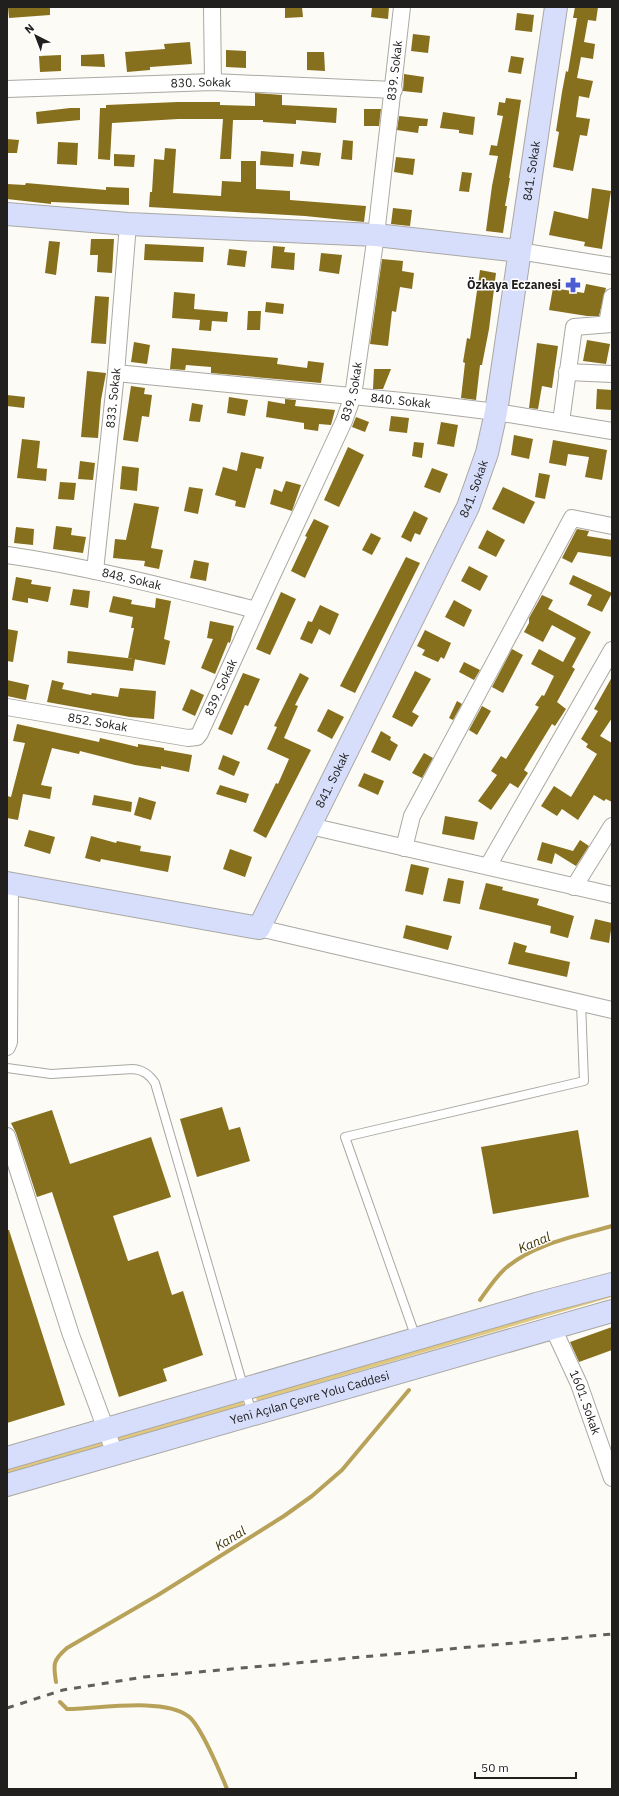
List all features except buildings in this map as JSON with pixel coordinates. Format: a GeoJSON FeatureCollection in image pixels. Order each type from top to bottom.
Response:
{"type":"FeatureCollection","features":[{"type":"Feature","properties":{"kind":"street"},"geometry":{"type":"LineString","coordinates":[[212,7],[213,82]]}},
{"type":"Feature","properties":{"kind":"street","name":"839. Sokak"},"geometry":{"type":"LineString","coordinates":[[188,738],[197,737],[200,733],[344,421],[353,396],[376,234],[394,90],[402,7]]}},
{"type":"Feature","properties":{"kind":"street","name":"841. Sokak"},"geometry":{"type":"LineString","coordinates":[[259,928],[468,507],[487,452],[496,412],[556,7]]}},
{"type":"Feature","properties":{"kind":"street","name":"830. Sokak"},"geometry":{"type":"LineString","coordinates":[[7,89],[213,82],[394,90]]}},
{"type":"Feature","properties":{"kind":"street"},"geometry":{"type":"LineString","coordinates":[[7,214],[128,224],[376,234],[612,264]]}},
{"type":"Feature","properties":{"kind":"street","name":"833. Sokak"},"geometry":{"type":"LineString","coordinates":[[95,571],[116,373],[128,224]]}},
{"type":"Feature","properties":{"kind":"street"},"geometry":{"type":"LineString","coordinates":[[561,422],[574,327],[609,324],[612,297]]}},
{"type":"Feature","properties":{"kind":"street"},"geometry":{"type":"LineString","coordinates":[[567,372],[612,374]]}},
{"type":"Feature","properties":{"kind":"street","name":"840. Sokak"},"geometry":{"type":"LineString","coordinates":[[116,373],[353,396],[496,412],[612,431]]}},
{"type":"Feature","properties":{"kind":"street"},"geometry":{"type":"LineString","coordinates":[[404,848],[412,816],[572,518],[612,526]]}},
{"type":"Feature","properties":{"kind":"street","name":"848. Sokak"},"geometry":{"type":"LineString","coordinates":[[7,556],[95,571],[256,610]]}},
{"type":"Feature","properties":{"kind":"street"},"geometry":{"type":"LineString","coordinates":[[488,866],[612,650]]}},
{"type":"Feature","properties":{"kind":"street","name":"852. Sokak"},"geometry":{"type":"LineString","coordinates":[[7,707],[188,738]]}},
{"type":"Feature","properties":{"kind":"street"},"geometry":{"type":"LineString","coordinates":[[310,826],[612,895]]}},
{"type":"Feature","properties":{"kind":"street"},"geometry":{"type":"LineString","coordinates":[[574,887],[612,826]]}},
{"type":"Feature","properties":{"kind":"street"},"geometry":{"type":"LineString","coordinates":[[7,1048],[9,1042],[9,883],[259,928],[612,1010]]}},
{"type":"Feature","properties":{"kind":"street"},"geometry":{"type":"LineString","coordinates":[[7,1136],[71,1335],[115,1454]]}},
{"type":"Feature","properties":{"kind":"street"},"geometry":{"type":"LineString","coordinates":[[7,1458],[536,1304],[612,1284]]}},
{"type":"Feature","properties":{"kind":"street","name":"Yeni Açılan Çevre Yolu Caddesi"},"geometry":{"type":"LineString","coordinates":[[7,1485],[612,1311]]}},
{"type":"Feature","properties":{"kind":"street","name":"1601. Sokak"},"geometry":{"type":"LineString","coordinates":[[553,1328],[581,1389],[612,1478]]}},
{"type":"Feature","properties":{"kind":"lane"},"geometry":{"type":"LineString","coordinates":[[416,1339],[345,1137],[584,1081],[581,1003]]}},
{"type":"Feature","properties":{"kind":"lane"},"geometry":{"type":"LineString","coordinates":[[7,1068],[51,1074],[133,1069],[143,1072],[152,1078],[155,1083],[244,1390],[253,1414]]}},
{"type":"Feature","properties":{"kind":"shaded area"},"geometry":{"type":"Polygon","coordinates":[[[612,1290],[612,1297],[257,1401],[255,1394],[612,1290]]]}},
{"type":"Feature","properties":{"kind":"shaded area"},"geometry":{"type":"Polygon","coordinates":[[[242,1398],[244,1405],[119,1442],[117,1434],[242,1398]]]}},
{"type":"Feature","properties":{"kind":"shaded area"},"geometry":{"type":"Polygon","coordinates":[[[104,1441],[106,1449],[7,1476],[7,1468],[104,1441]]]}},
{"type":"Feature","properties":{"kind":"waterway","name":"Kanal"},"geometry":{"type":"LineString","coordinates":[[480,1300],[500,1274],[518,1259],[557,1241],[612,1226]]}},
{"type":"Feature","properties":{"kind":"waterway","name":"Kanal"},"geometry":{"type":"LineString","coordinates":[[56,1682],[54,1666],[59,1656],[67,1648],[158,1595],[284,1516],[312,1496],[342,1470],[409,1390]]}},
{"type":"Feature","properties":{"kind":"waterway","name":"Kanal"},"geometry":{"type":"LineString","coordinates":[[60,1702],[67,1709],[132,1705],[164,1707],[177,1710],[188,1716],[193,1721],[204,1739],[227,1789]]}},
{"type":"Feature","properties":{"kind":"railway"},"geometry":{"type":"LineString","coordinates":[[7,1708],[63,1690],[144,1677],[612,1634]]}},
{"type":"Feature","properties":{"kind":"place","name":"Özkaya Eczanesi"},"geometry":{"type":"Point","coordinates":[573,285]}}]}
